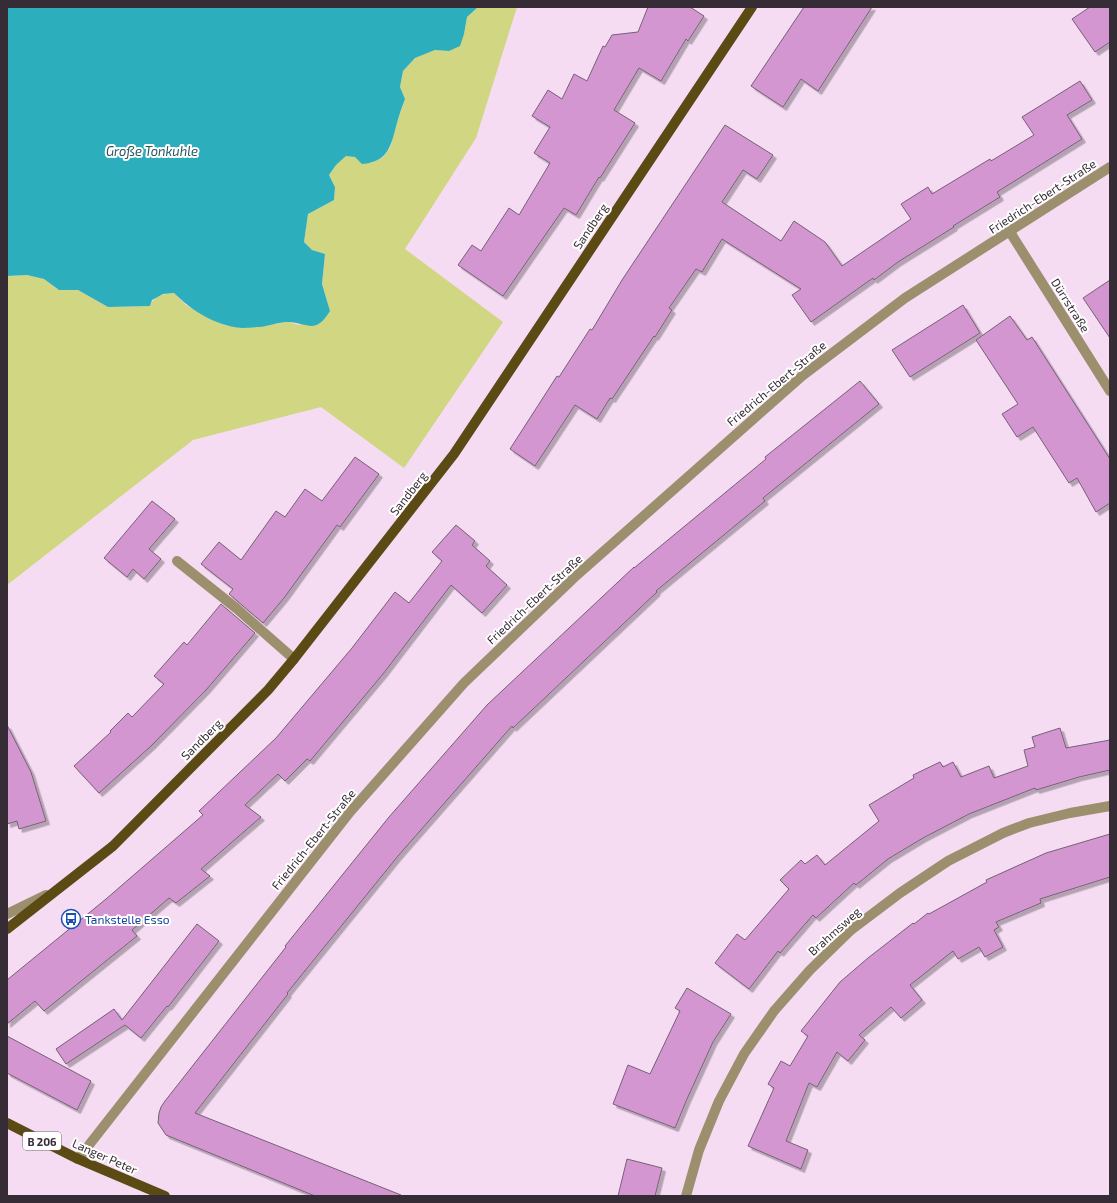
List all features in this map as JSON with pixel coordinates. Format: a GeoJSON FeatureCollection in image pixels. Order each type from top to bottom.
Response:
{"type":"FeatureCollection","features":[{"type":"Feature","properties":{"kind":"main road","name":"Sandberg"},"geometry":{"type":"LineString","coordinates":[[7,929],[112,846],[268,690],[294,659],[454,454],[752,7]]}},
{"type":"Feature","properties":{"kind":"main road","name":"Langer Peter"},"geometry":{"type":"LineString","coordinates":[[7,1123],[148,1193],[165,1196]]}},
{"type":"Feature","properties":{"kind":"street","name":"Friedrich-Ebert-Straße"},"geometry":{"type":"LineString","coordinates":[[78,1158],[350,812],[464,683],[577,575],[802,376],[905,298],[1110,167]]}},
{"type":"Feature","properties":{"kind":"street","name":"Dürrstraße"},"geometry":{"type":"LineString","coordinates":[[1010,232],[1110,391]]}},
{"type":"Feature","properties":{"kind":"street"},"geometry":{"type":"LineString","coordinates":[[177,562],[236,608],[294,659]]}},
{"type":"Feature","properties":{"kind":"street","name":"Brahmsweg"},"geometry":{"type":"LineString","coordinates":[[686,1196],[699,1150],[719,1101],[744,1054],[774,1011],[810,970],[851,930],[900,893],[948,861],[1003,833],[1029,823],[1070,813],[1110,806]]}},
{"type":"Feature","properties":{"kind":"street"},"geometry":{"type":"LineString","coordinates":[[7,914],[55,891]]}},
{"type":"Feature","properties":{"kind":"green space"},"geometry":{"type":"Polygon","coordinates":[[[478,7],[517,7],[476,138],[405,249],[503,322],[404,468],[321,407],[193,440],[7,585],[7,276],[27,275],[44,279],[59,290],[78,290],[108,307],[150,306],[156,297],[174,293],[186,305],[205,316],[224,325],[242,328],[289,322],[299,325],[330,311],[322,284],[325,254],[312,250],[304,242],[308,214],[334,200],[335,187],[329,175],[336,165],[346,156],[355,157],[371,163],[383,157],[390,148],[405,99],[400,87],[403,71],[415,58],[435,50],[449,51],[464,34],[467,17],[478,7]]]}},
{"type":"Feature","properties":{"kind":"water","name":"Große Tonkuhle"},"geometry":{"type":"Polygon","coordinates":[[[7,7],[478,7],[467,17],[460,46],[449,51],[435,50],[415,58],[403,71],[400,87],[405,99],[393,138],[383,156],[371,163],[362,164],[355,157],[346,156],[336,165],[329,175],[335,187],[334,200],[308,214],[304,242],[312,250],[325,254],[322,284],[330,311],[325,318],[320,323],[311,326],[288,322],[260,327],[242,328],[232,327],[214,321],[189,306],[174,293],[163,294],[152,300],[150,306],[108,307],[78,290],[59,290],[44,279],[27,275],[7,276],[7,7]]]}},
{"type":"Feature","properties":{"kind":"building"},"geometry":{"type":"Polygon","coordinates":[[[648,7],[690,7],[704,16],[688,41],[686,39],[661,81],[639,68],[614,110],[635,123],[576,215],[564,208],[503,296],[458,265],[472,245],[481,251],[509,208],[519,215],[550,163],[534,153],[550,127],[532,116],[548,90],[562,99],[574,74],[587,81],[603,46],[605,47],[612,35],[638,32],[648,7]]]}},
{"type":"Feature","properties":{"kind":"building"},"geometry":{"type":"Polygon","coordinates":[[[804,7],[872,7],[818,91],[801,79],[783,107],[751,86],[804,7]]]}},
{"type":"Feature","properties":{"kind":"building"},"geometry":{"type":"Polygon","coordinates":[[[1090,7],[1110,7],[1110,42],[1095,52],[1072,19],[1090,7]]]}},
{"type":"Feature","properties":{"kind":"building"},"geometry":{"type":"Polygon","coordinates":[[[1080,81],[1092,100],[1067,115],[1082,139],[997,192],[1000,197],[898,262],[874,280],[873,278],[811,322],[792,295],[801,289],[722,239],[702,272],[696,269],[669,308],[672,310],[655,337],[654,336],[612,399],[610,398],[597,419],[575,405],[535,466],[510,449],[557,376],[559,377],[590,329],[592,330],[622,280],[725,125],[773,155],[757,179],[743,170],[722,202],[781,241],[794,221],[825,242],[842,266],[911,219],[901,204],[928,187],[932,194],[990,159],[991,161],[1034,135],[1022,117],[1080,81]]]}},
{"type":"Feature","properties":{"kind":"building"},"geometry":{"type":"Polygon","coordinates":[[[1110,280],[1110,338],[1083,298],[1110,280]]]}},
{"type":"Feature","properties":{"kind":"building"},"geometry":{"type":"Polygon","coordinates":[[[963,305],[980,333],[910,377],[892,350],[963,305]]]}},
{"type":"Feature","properties":{"kind":"building"},"geometry":{"type":"Polygon","coordinates":[[[1010,316],[1027,340],[1032,337],[1110,459],[1110,503],[1096,512],[1077,478],[1069,483],[1033,427],[1017,437],[1002,414],[1018,404],[976,340],[1010,316]]]}},
{"type":"Feature","properties":{"kind":"building"},"geometry":{"type":"Polygon","coordinates":[[[860,381],[879,404],[763,498],[765,501],[656,591],[657,592],[513,728],[512,726],[398,856],[287,993],[288,994],[195,1113],[401,1196],[315,1196],[166,1135],[158,1123],[159,1113],[165,1101],[286,947],[285,946],[389,817],[487,705],[634,567],[766,459],[765,457],[860,381]]]}},
{"type":"Feature","properties":{"kind":"building"},"geometry":{"type":"Polygon","coordinates":[[[355,457],[379,474],[340,527],[337,525],[284,598],[263,623],[229,594],[233,589],[201,564],[219,542],[241,560],[276,511],[285,517],[305,489],[322,501],[355,457]]]}},
{"type":"Feature","properties":{"kind":"building"},"geometry":{"type":"Polygon","coordinates":[[[152,501],[175,519],[149,549],[161,559],[144,579],[133,569],[127,577],[104,558],[152,501]]]}},
{"type":"Feature","properties":{"kind":"building"},"geometry":{"type":"Polygon","coordinates":[[[456,525],[475,541],[472,545],[490,561],[486,566],[507,585],[482,613],[451,585],[383,674],[310,761],[307,759],[285,781],[278,774],[245,805],[261,817],[201,869],[210,876],[176,903],[169,898],[132,930],[137,936],[44,1011],[35,1001],[7,1024],[7,980],[106,899],[203,815],[199,811],[276,738],[352,648],[395,592],[409,603],[442,561],[432,552],[456,525]]]}},
{"type":"Feature","properties":{"kind":"building"},"geometry":{"type":"Polygon","coordinates":[[[221,604],[255,633],[206,690],[151,746],[99,793],[74,766],[111,732],[110,731],[128,713],[132,717],[164,684],[154,676],[184,642],[187,645],[221,604]]]}},
{"type":"Feature","properties":{"kind":"building"},"geometry":{"type":"Polygon","coordinates":[[[7,725],[31,772],[46,821],[19,829],[17,821],[7,824],[7,725]]]}},
{"type":"Feature","properties":{"kind":"building"},"geometry":{"type":"Polygon","coordinates":[[[1060,728],[1066,748],[1110,740],[1110,770],[1079,777],[1036,790],[1035,788],[969,814],[923,838],[888,859],[856,885],[854,883],[816,918],[813,915],[780,953],[778,951],[749,989],[715,963],[737,934],[745,940],[789,889],[780,880],[801,860],[805,864],[817,855],[825,865],[879,821],[869,805],[914,778],[913,775],[940,762],[943,767],[953,762],[961,777],[989,766],[994,778],[1028,766],[1024,750],[1035,747],[1032,737],[1060,728]]]}},
{"type":"Feature","properties":{"kind":"building"},"geometry":{"type":"Polygon","coordinates":[[[1110,834],[1110,877],[1040,899],[1041,903],[996,922],[999,927],[994,930],[1003,947],[985,957],[979,947],[958,959],[953,951],[910,985],[922,1000],[901,1018],[891,1007],[859,1035],[865,1040],[848,1061],[837,1052],[817,1087],[809,1083],[786,1141],[808,1150],[801,1169],[748,1146],[774,1088],[768,1084],[781,1061],[790,1066],[808,1036],[801,1031],[840,982],[913,923],[914,924],[928,913],[929,914],[987,882],[986,880],[1046,853],[1110,834]]]}},
{"type":"Feature","properties":{"kind":"building"},"geometry":{"type":"Polygon","coordinates":[[[197,924],[219,941],[168,1007],[167,1006],[141,1038],[125,1025],[66,1064],[56,1049],[114,1009],[122,1020],[197,924]]]}},
{"type":"Feature","properties":{"kind":"building"},"geometry":{"type":"Polygon","coordinates":[[[687,988],[731,1014],[713,1042],[675,1128],[613,1104],[628,1065],[650,1074],[680,1011],[675,1008],[687,988]]]}},
{"type":"Feature","properties":{"kind":"building"},"geometry":{"type":"Polygon","coordinates":[[[7,1036],[91,1081],[77,1110],[7,1073],[7,1036]]]}},
{"type":"Feature","properties":{"kind":"building"},"geometry":{"type":"Polygon","coordinates":[[[627,1159],[662,1168],[655,1196],[618,1196],[627,1159]]]}},
{"type":"Feature","properties":{"kind":"place","name":"Tankstelle Esso"},"geometry":{"type":"Point","coordinates":[71,919]}}]}
